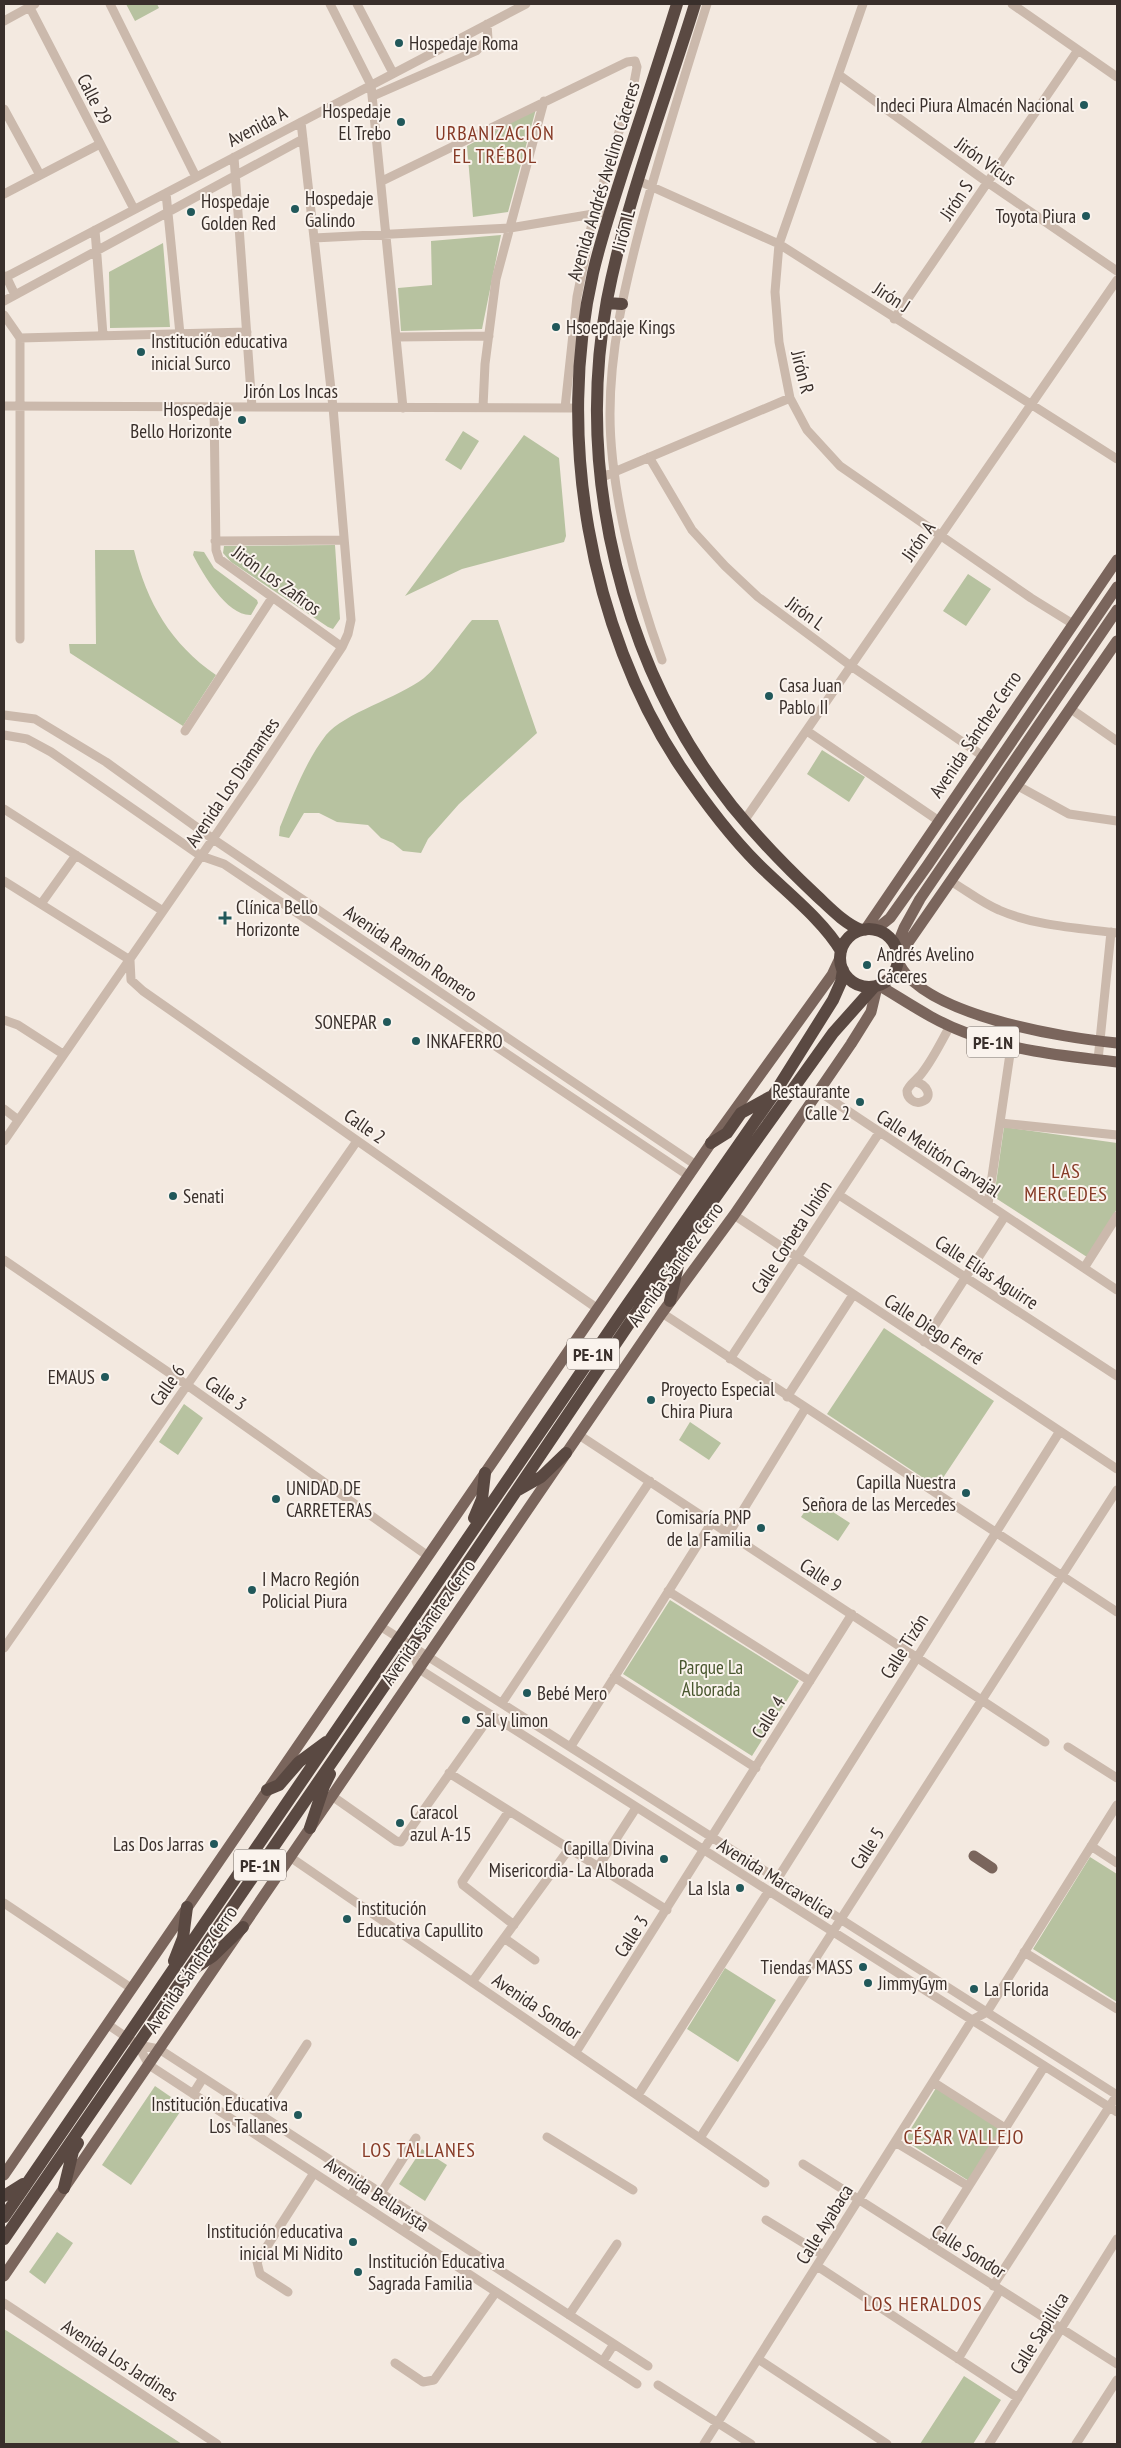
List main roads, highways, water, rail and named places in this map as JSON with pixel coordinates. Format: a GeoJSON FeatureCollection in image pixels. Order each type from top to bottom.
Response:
{"type":"FeatureCollection","features":[{"type":"Feature","properties":{"kind":"highway","name":"Avenida Andrés Avelino Cáceres"},"geometry":{"type":"LineString","coordinates":[[677,4],[611,211],[593,274],[583,330],[579,408],[582,481],[587,518],[597,565],[611,615],[632,675],[652,721],[703,799],[756,862],[830,936],[841,960]]}},
{"type":"Feature","properties":{"kind":"highway","name":"Avenida Andrés Avelino Cáceres"},"geometry":{"type":"LineString","coordinates":[[695,4],[690,38],[645,184],[618,252],[607,302],[597,405],[600,478],[605,519],[615,563],[656,662],[671,712],[697,756],[719,789],[744,821],[796,876],[843,920],[867,930]]}},
{"type":"Feature","properties":{"kind":"highway"},"geometry":{"type":"LineString","coordinates":[[668,30],[690,38]]}},
{"type":"Feature","properties":{"kind":"highway"},"geometry":{"type":"LineString","coordinates":[[607,302],[622,304]]}},
{"type":"Feature","properties":{"kind":"highway"},"geometry":{"type":"LineString","coordinates":[[583,330],[603,331]]}},
{"type":"Feature","properties":{"kind":"highway"},"geometry":{"type":"LineString","coordinates":[[582,481],[600,478]]}},
{"type":"Feature","properties":{"kind":"highway"},"geometry":{"type":"LineString","coordinates":[[632,675],[656,662]]}},
{"type":"Feature","properties":{"kind":"highway"},"geometry":{"type":"LineString","coordinates":[[783,888],[796,876]]}},
{"type":"Feature","properties":{"kind":"highway","name":"PE-1N"},"geometry":{"type":"LineString","coordinates":[[867,930],[888,936],[898,955],[894,974],[877,987],[863,987],[853,983],[841,960],[848,938],[867,930]]}},
{"type":"Feature","properties":{"kind":"highway","name":"Avenida Sánchez Cerro"},"geometry":{"type":"LineString","coordinates":[[4,2239],[89,2115],[165,1982],[336,1734],[624,1308],[774,1094],[833,1000],[841,982],[841,960]]}},
{"type":"Feature","properties":{"kind":"highway","name":"Avenida Sánchez Cerro"},"geometry":{"type":"LineString","coordinates":[[4,2217],[132,2041],[186,1974],[411,1647],[695,1226],[832,1033],[877,987]]}},
{"type":"Feature","properties":{"kind":"highway"},"geometry":{"type":"LineString","coordinates":[[711,1143],[727,1133],[741,1113],[774,1094]]}},
{"type":"Feature","properties":{"kind":"highway"},"geometry":{"type":"LineString","coordinates":[[670,1301],[679,1261],[693,1239],[695,1226]]}},
{"type":"Feature","properties":{"kind":"highway"},"geometry":{"type":"LineString","coordinates":[[516,1491],[541,1477],[566,1453]]}},
{"type":"Feature","properties":{"kind":"highway"},"geometry":{"type":"LineString","coordinates":[[465,1542],[468,1530],[480,1506],[485,1473]]}},
{"type":"Feature","properties":{"kind":"highway"},"geometry":{"type":"LineString","coordinates":[[267,1790],[279,1785],[299,1762],[336,1734]]}},
{"type":"Feature","properties":{"kind":"highway"},"geometry":{"type":"LineString","coordinates":[[310,1828],[324,1786],[335,1766],[337,1754]]}},
{"type":"Feature","properties":{"kind":"highway"},"geometry":{"type":"LineString","coordinates":[[165,1982],[183,1938],[187,1908]]}},
{"type":"Feature","properties":{"kind":"highway"},"geometry":{"type":"LineString","coordinates":[[186,1974],[213,1956],[243,1927]]}},
{"type":"Feature","properties":{"kind":"highway"},"geometry":{"type":"LineString","coordinates":[[64,2188],[73,2151],[85,2130],[89,2115]]}},
{"type":"Feature","properties":{"kind":"highway"},"geometry":{"type":"LineString","coordinates":[[4,2196],[28,2182]]}},
{"type":"Feature","properties":{"kind":"main road","name":"Avenida Sánchez Cerro"},"geometry":{"type":"LineString","coordinates":[[867,930],[926,839],[1117,560]]}},
{"type":"Feature","properties":{"kind":"main road","name":"Avenida Sánchez Cerro"},"geometry":{"type":"LineString","coordinates":[[867,930],[890,918],[1117,587]]}},
{"type":"Feature","properties":{"kind":"main road"},"geometry":{"type":"LineString","coordinates":[[898,955],[904,928],[920,899],[1117,610]]}},
{"type":"Feature","properties":{"kind":"main road"},"geometry":{"type":"LineString","coordinates":[[898,955],[952,882],[1115,648]]}},
{"type":"Feature","properties":{"kind":"main road"},"geometry":{"type":"LineString","coordinates":[[953,850],[973,838],[980,829],[993,823]]}},
{"type":"Feature","properties":{"kind":"main road"},"geometry":{"type":"LineString","coordinates":[[926,839],[927,866]]}},
{"type":"Feature","properties":{"kind":"main road","name":"PE-1N"},"geometry":{"type":"LineString","coordinates":[[898,955],[909,979],[970,1012],[1020,1028],[1100,1042],[1117,1043]]}},
{"type":"Feature","properties":{"kind":"main road","name":"Avenida Sánchez Cerro"},"geometry":{"type":"LineString","coordinates":[[4,2175],[711,1143],[841,960]]}},
{"type":"Feature","properties":{"kind":"main road","name":"Avenida Sánchez Cerro"},"geometry":{"type":"LineString","coordinates":[[4,2276],[670,1301],[734,1214],[818,1091],[871,1012],[877,987]]}},
{"type":"Feature","properties":{"kind":"main road","name":"PE-1N"},"geometry":{"type":"LineString","coordinates":[[877,987],[950,1026],[1011,1047],[1117,1062]]}},
{"type":"Feature","properties":{"kind":"main road"},"geometry":{"type":"LineString","coordinates":[[974,1856],[992,1868]]}},
{"type":"Feature","properties":{"kind":"place","name":"Hospedaje Roma"},"geometry":{"type":"Point","coordinates":[399,43]}},
{"type":"Feature","properties":{"kind":"place","name":"Indeci Piura Almacén Nacional"},"geometry":{"type":"Point","coordinates":[1084,105]}},
{"type":"Feature","properties":{"kind":"place","name":"Hospedaje El Trebo"},"geometry":{"type":"Point","coordinates":[401,122]}},
{"type":"Feature","properties":{"kind":"place","name":"Hospedaje Galindo"},"geometry":{"type":"Point","coordinates":[295,209]}},
{"type":"Feature","properties":{"kind":"place","name":"Hospedaje Golden Red"},"geometry":{"type":"Point","coordinates":[191,212]}},
{"type":"Feature","properties":{"kind":"place","name":"Toyota Piura"},"geometry":{"type":"Point","coordinates":[1086,216]}},
{"type":"Feature","properties":{"kind":"place","name":"Hsoepdaje Kings"},"geometry":{"type":"Point","coordinates":[556,327]}},
{"type":"Feature","properties":{"kind":"place","name":"Institución educativa inicial Surco"},"geometry":{"type":"Point","coordinates":[141,352]}},
{"type":"Feature","properties":{"kind":"place","name":"Hospedaje Bello Horizonte"},"geometry":{"type":"Point","coordinates":[242,420]}},
{"type":"Feature","properties":{"kind":"place","name":"Casa Juan Pablo II"},"geometry":{"type":"Point","coordinates":[769,696]}},
{"type":"Feature","properties":{"kind":"place","name":"Clínica Bello Horizonte"},"geometry":{"type":"Point","coordinates":[225,918]}},
{"type":"Feature","properties":{"kind":"place","name":"Andrés Avelino Cáceres"},"geometry":{"type":"Point","coordinates":[867,965]}},
{"type":"Feature","properties":{"kind":"place","name":"SONEPAR"},"geometry":{"type":"Point","coordinates":[387,1022]}},
{"type":"Feature","properties":{"kind":"place","name":"INKAFERRO"},"geometry":{"type":"Point","coordinates":[416,1041]}},
{"type":"Feature","properties":{"kind":"place","name":"Restaurante Calle 2"},"geometry":{"type":"Point","coordinates":[860,1102]}},
{"type":"Feature","properties":{"kind":"place","name":"Senati"},"geometry":{"type":"Point","coordinates":[173,1196]}},
{"type":"Feature","properties":{"kind":"place","name":"EMAUS"},"geometry":{"type":"Point","coordinates":[105,1377]}},
{"type":"Feature","properties":{"kind":"place","name":"Proyecto Especial Chira Piura"},"geometry":{"type":"Point","coordinates":[651,1400]}},
{"type":"Feature","properties":{"kind":"place","name":"Capilla Nuestra Señora de las Mercedes"},"geometry":{"type":"Point","coordinates":[966,1493]}},
{"type":"Feature","properties":{"kind":"place","name":"UNIDAD DE CARRETERAS"},"geometry":{"type":"Point","coordinates":[276,1499]}},
{"type":"Feature","properties":{"kind":"place","name":"Comisaría PNP de la Familia"},"geometry":{"type":"Point","coordinates":[761,1528]}},
{"type":"Feature","properties":{"kind":"place","name":"I Macro Región Policial Piura"},"geometry":{"type":"Point","coordinates":[252,1590]}},
{"type":"Feature","properties":{"kind":"place","name":"Bebé Mero"},"geometry":{"type":"Point","coordinates":[527,1693]}},
{"type":"Feature","properties":{"kind":"place","name":"Sal y limon"},"geometry":{"type":"Point","coordinates":[466,1720]}},
{"type":"Feature","properties":{"kind":"place","name":"Caracol azul A-15"},"geometry":{"type":"Point","coordinates":[400,1823]}},
{"type":"Feature","properties":{"kind":"place","name":"Las Dos Jarras"},"geometry":{"type":"Point","coordinates":[214,1844]}},
{"type":"Feature","properties":{"kind":"place","name":"Capilla Divina Misericordia- La Alborada"},"geometry":{"type":"Point","coordinates":[664,1859]}},
{"type":"Feature","properties":{"kind":"place","name":"La Isla"},"geometry":{"type":"Point","coordinates":[740,1888]}},
{"type":"Feature","properties":{"kind":"place","name":"Institución Educativa Capullito"},"geometry":{"type":"Point","coordinates":[347,1919]}},
{"type":"Feature","properties":{"kind":"place","name":"Tiendas MASS"},"geometry":{"type":"Point","coordinates":[863,1967]}},
{"type":"Feature","properties":{"kind":"place","name":"JimmyGym"},"geometry":{"type":"Point","coordinates":[868,1983]}},
{"type":"Feature","properties":{"kind":"place","name":"La Florida"},"geometry":{"type":"Point","coordinates":[974,1989]}},
{"type":"Feature","properties":{"kind":"place","name":"Institución Educativa Los Tallanes"},"geometry":{"type":"Point","coordinates":[298,2115]}},
{"type":"Feature","properties":{"kind":"place","name":"Institución educativa inicial Mi Nidito"},"geometry":{"type":"Point","coordinates":[353,2242]}},
{"type":"Feature","properties":{"kind":"place","name":"Institución Educativa Sagrada Familia"},"geometry":{"type":"Point","coordinates":[358,2272]}},
{"type":"Feature","properties":{"kind":"district","name":"URBANIZACIÓN EL TRÉBOL"},"geometry":{"type":"Point","coordinates":[495,144]}},
{"type":"Feature","properties":{"kind":"district","name":"LAS MERCEDES"},"geometry":{"type":"Point","coordinates":[1066,1182]}},
{"type":"Feature","properties":{"kind":"district","name":"CÉSAR VALLEJO"},"geometry":{"type":"Point","coordinates":[964,2137]}},
{"type":"Feature","properties":{"kind":"district","name":"LOS TALLANES"},"geometry":{"type":"Point","coordinates":[419,2150]}},
{"type":"Feature","properties":{"kind":"district","name":"LOS HERALDOS"},"geometry":{"type":"Point","coordinates":[923,2304]}},
{"type":"Feature","properties":{"kind":"park label","name":"Parque La Alborada"},"geometry":{"type":"Point","coordinates":[711,1678]}}]}
